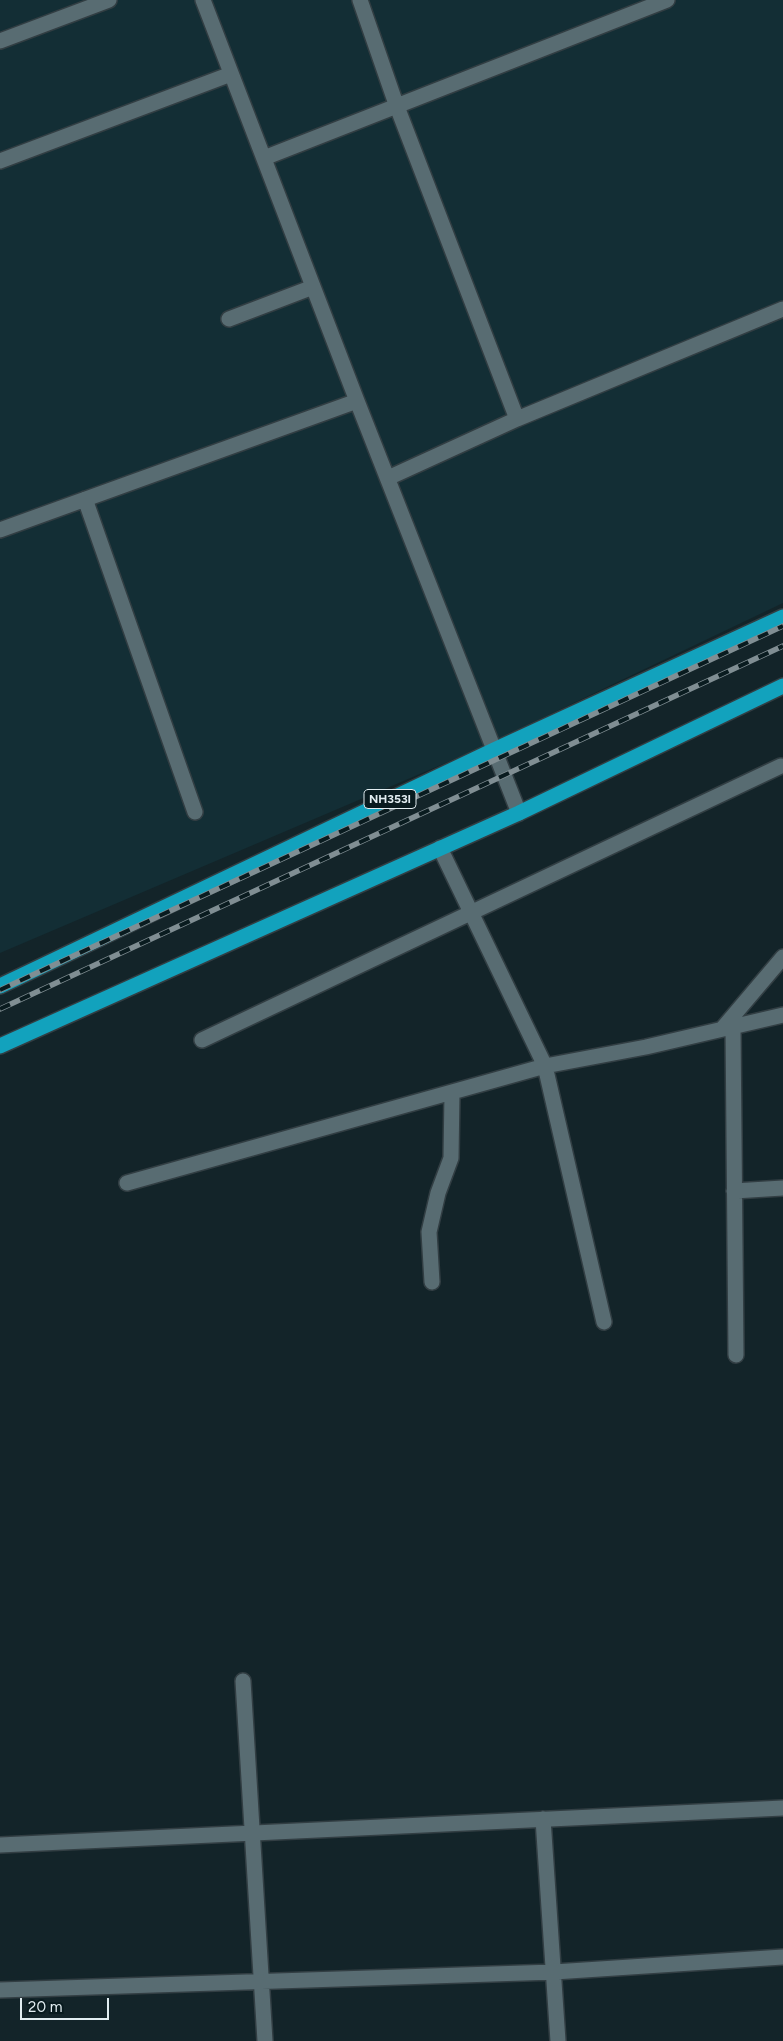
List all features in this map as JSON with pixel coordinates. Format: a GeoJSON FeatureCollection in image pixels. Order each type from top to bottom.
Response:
{"type":"FeatureCollection","features":[{"type":"Feature","properties":{"kind":"highway","name":"NH353I"},"geometry":{"type":"LineString","coordinates":[[0,986],[494,750],[783,617]]}},
{"type":"Feature","properties":{"kind":"highway"},"geometry":{"type":"LineString","coordinates":[[0,1046],[519,813],[783,686]]}},
{"type":"Feature","properties":{"kind":"street"},"geometry":{"type":"LineString","coordinates":[[0,41],[109,0]]}},
{"type":"Feature","properties":{"kind":"street"},"geometry":{"type":"LineString","coordinates":[[203,0],[357,401],[519,813]]}},
{"type":"Feature","properties":{"kind":"street"},"geometry":{"type":"LineString","coordinates":[[360,0],[396,104],[517,419]]}},
{"type":"Feature","properties":{"kind":"street"},"geometry":{"type":"LineString","coordinates":[[264,158],[396,104],[667,0]]}},
{"type":"Feature","properties":{"kind":"street"},"geometry":{"type":"LineString","coordinates":[[0,161],[231,74]]}},
{"type":"Feature","properties":{"kind":"street"},"geometry":{"type":"LineString","coordinates":[[229,319],[313,287]]}},
{"type":"Feature","properties":{"kind":"street"},"geometry":{"type":"LineString","coordinates":[[388,478],[517,419],[783,309]]}},
{"type":"Feature","properties":{"kind":"street"},"geometry":{"type":"LineString","coordinates":[[0,530],[357,401]]}},
{"type":"Feature","properties":{"kind":"street"},"geometry":{"type":"LineString","coordinates":[[85,499],[195,812]]}},
{"type":"Feature","properties":{"kind":"street"},"geometry":{"type":"LineString","coordinates":[[202,1040],[781,766]]}},
{"type":"Feature","properties":{"kind":"street"},"geometry":{"type":"LineString","coordinates":[[440,848],[545,1066],[604,1322]]}},
{"type":"Feature","properties":{"kind":"street"},"geometry":{"type":"LineString","coordinates":[[736,1355],[734,1191],[727,1028],[783,957]]}},
{"type":"Feature","properties":{"kind":"street"},"geometry":{"type":"LineString","coordinates":[[127,1183],[545,1066],[646,1047],[783,1015]]}},
{"type":"Feature","properties":{"kind":"street"},"geometry":{"type":"LineString","coordinates":[[432,1282],[429,1232],[438,1193],[451,1158],[452,1093]]}},
{"type":"Feature","properties":{"kind":"street"},"geometry":{"type":"LineString","coordinates":[[734,1191],[783,1188]]}},
{"type":"Feature","properties":{"kind":"street"},"geometry":{"type":"LineString","coordinates":[[243,1681],[265,2041]]}},
{"type":"Feature","properties":{"kind":"street"},"geometry":{"type":"LineString","coordinates":[[0,1846],[783,1808]]}},
{"type":"Feature","properties":{"kind":"street"},"geometry":{"type":"LineString","coordinates":[[543,1819],[558,2041]]}},
{"type":"Feature","properties":{"kind":"street"},"geometry":{"type":"LineString","coordinates":[[0,1990],[554,1972],[783,1957]]}},
{"type":"Feature","properties":{"kind":"shaded area"},"geometry":{"type":"Polygon","coordinates":[[[0,0],[783,0],[783,603],[469,753],[0,953],[0,0]]]}},
{"type":"Feature","properties":{"kind":"railway"},"geometry":{"type":"LineString","coordinates":[[0,990],[783,626]]}},
{"type":"Feature","properties":{"kind":"railway"},"geometry":{"type":"LineString","coordinates":[[0,1009],[783,646]]}}]}
